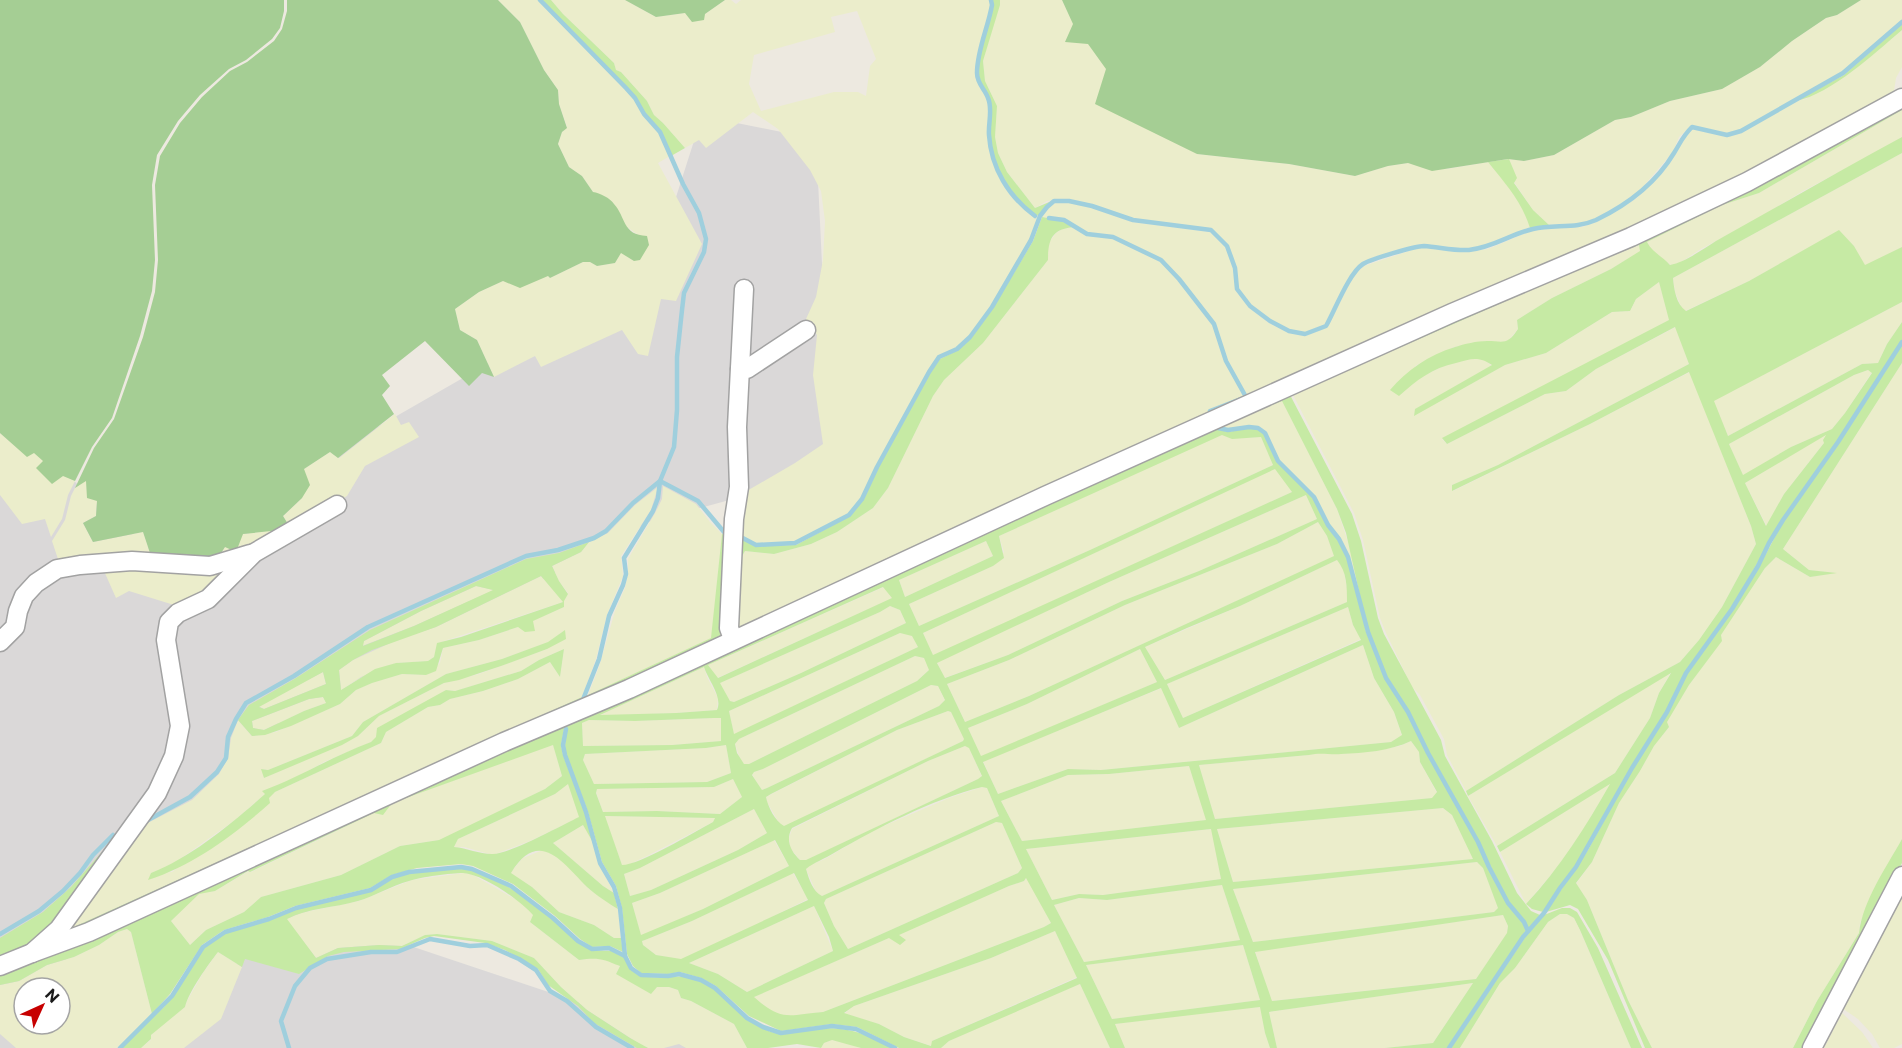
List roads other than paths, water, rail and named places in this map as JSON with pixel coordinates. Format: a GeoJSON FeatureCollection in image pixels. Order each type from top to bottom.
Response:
{"type":"FeatureCollection","features":[{"type":"Feature","properties":{"kind":"street"},"geometry":{"type":"LineString","coordinates":[[0,966],[89,932],[504,742],[629,689],[733,639],[1452,313],[1631,237],[1747,182],[1902,98]]}},
{"type":"Feature","properties":{"kind":"street"},"geometry":{"type":"LineString","coordinates":[[733,639],[729,628],[734,519],[739,487],[737,427],[744,289]]}},
{"type":"Feature","properties":{"kind":"street"},"geometry":{"type":"LineString","coordinates":[[740,369],[747,369],[806,330]]}},
{"type":"Feature","properties":{"kind":"street"},"geometry":{"type":"LineString","coordinates":[[0,642],[15,627],[24,596],[36,583],[57,569],[132,561],[210,566],[254,553],[337,504]]}},
{"type":"Feature","properties":{"kind":"street"},"geometry":{"type":"LineString","coordinates":[[32,953],[59,929],[157,793],[174,756],[180,726],[166,640],[169,622],[178,613],[208,599],[254,553]]}},
{"type":"Feature","properties":{"kind":"street"},"geometry":{"type":"LineString","coordinates":[[1812,1048],[1902,876]]}},
{"type":"Feature","properties":{"kind":"waterway"},"geometry":{"type":"LineString","coordinates":[[540,0],[626,88],[660,132],[683,184],[699,213],[706,239],[704,252],[684,293],[677,357],[674,447],[660,481],[658,498],[653,511],[624,558],[626,574],[623,585],[609,616],[599,659],[582,702]]}},
{"type":"Feature","properties":{"kind":"waterway"},"geometry":{"type":"LineString","coordinates":[[991,0],[992,5],[977,73],[989,102],[990,147],[1003,181],[1017,200],[1035,216]]}},
{"type":"Feature","properties":{"kind":"waterway"},"geometry":{"type":"LineString","coordinates":[[737,535],[756,545],[795,543],[849,515],[862,499],[929,372],[939,357],[957,349],[970,337],[992,307],[1031,240],[1040,216],[1054,201],[1069,201],[1092,206],[1133,220],[1211,230],[1227,246],[1235,268],[1237,289],[1250,306],[1270,321],[1289,331],[1305,334],[1326,326],[1348,283],[1363,264],[1403,250],[1424,246],[1469,250],[1487,246],[1533,229],[1581,224],[1596,220],[1630,200],[1650,183],[1667,164],[1692,127],[1727,135],[1741,131],[1843,73],[1902,22]]}},
{"type":"Feature","properties":{"kind":"waterway"},"geometry":{"type":"LineString","coordinates":[[1049,218],[1064,220],[1087,234],[1113,237],[1161,260],[1179,279],[1214,324],[1226,361],[1246,397],[1210,411]]}},
{"type":"Feature","properties":{"kind":"waterway"},"geometry":{"type":"LineString","coordinates":[[1449,1048],[1523,937],[1544,913],[1576,867],[1632,768],[1667,712],[1686,673],[1732,609],[1783,520],[1838,442],[1902,342]]}},
{"type":"Feature","properties":{"kind":"waterway"},"geometry":{"type":"LineString","coordinates":[[1218,428],[1228,430],[1249,427],[1258,428],[1265,433],[1278,461],[1314,497],[1348,557],[1368,632],[1386,678],[1408,712],[1508,903],[1524,922],[1528,931]]}},
{"type":"Feature","properties":{"kind":"waterway"},"geometry":{"type":"LineString","coordinates":[[148,820],[190,797],[217,772],[226,758],[228,737],[246,703],[294,676],[368,627],[526,556],[558,550],[594,538],[606,531],[633,503],[660,481],[698,501],[724,532]]}},
{"type":"Feature","properties":{"kind":"waterway"},"geometry":{"type":"LineString","coordinates":[[566,729],[563,745],[565,755],[586,812],[600,863],[614,887],[620,908],[625,956]]}},
{"type":"Feature","properties":{"kind":"waterway"},"geometry":{"type":"LineString","coordinates":[[0,934],[39,911],[63,891],[113,835]]}},
{"type":"Feature","properties":{"kind":"waterway"},"geometry":{"type":"LineString","coordinates":[[120,1048],[172,996],[203,947],[225,932],[296,908],[371,890],[392,877],[409,872],[461,867],[472,869],[511,886],[553,918],[578,941],[592,949],[609,948],[625,956],[631,968],[641,975],[679,974],[701,980],[715,988],[747,1018],[763,1027],[781,1033],[832,1026],[856,1029],[895,1048]]}},
{"type":"Feature","properties":{"kind":"waterway"},"geometry":{"type":"LineString","coordinates":[[289,1048],[281,1021],[295,986],[310,968],[327,959],[371,952],[397,952],[430,939],[470,946],[487,945],[519,959],[536,970],[550,991],[567,1001],[596,1027],[632,1048]]}}]}
